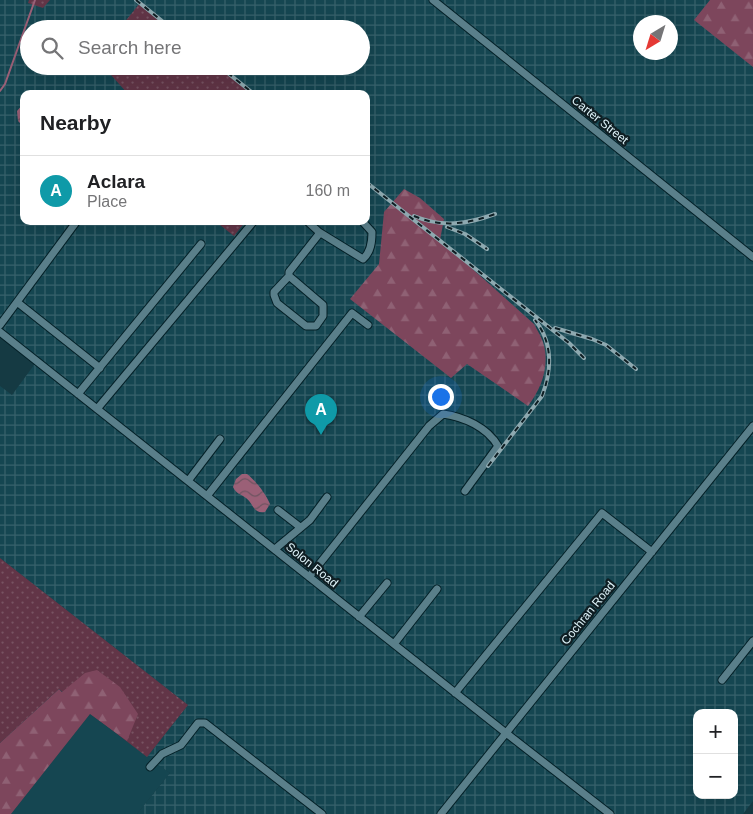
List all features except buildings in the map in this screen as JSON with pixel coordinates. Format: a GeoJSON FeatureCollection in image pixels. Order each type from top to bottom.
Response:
{"type":"FeatureCollection","features":[{"type":"Feature","properties":{"kind":"street","name":"Carter Street"},"geometry":{"type":"LineString","coordinates":[[433,0],[753,257]]}},
{"type":"Feature","properties":{"kind":"street"},"geometry":{"type":"LineString","coordinates":[[0,325],[74,225]]}},
{"type":"Feature","properties":{"kind":"street"},"geometry":{"type":"LineString","coordinates":[[97,409],[251,225]]}},
{"type":"Feature","properties":{"kind":"street"},"geometry":{"type":"LineString","coordinates":[[311,225],[319,232],[363,260],[370,251],[372,232],[366,225]]}},
{"type":"Feature","properties":{"kind":"street"},"geometry":{"type":"LineString","coordinates":[[289,276],[324,305],[324,316],[316,326],[306,326],[275,299],[274,292],[289,276],[289,272],[316,239],[319,232]]}},
{"type":"Feature","properties":{"kind":"street"},"geometry":{"type":"LineString","coordinates":[[78,394],[201,244]]}},
{"type":"Feature","properties":{"kind":"street"},"geometry":{"type":"LineString","coordinates":[[17,302],[100,368]]}},
{"type":"Feature","properties":{"kind":"street"},"geometry":{"type":"LineString","coordinates":[[207,496],[352,313],[368,325]]}},
{"type":"Feature","properties":{"kind":"street","name":"Solon Road"},"geometry":{"type":"LineString","coordinates":[[0,332],[506,734],[610,814]]}},
{"type":"Feature","properties":{"kind":"street"},"geometry":{"type":"LineString","coordinates":[[309,577],[429,426],[443,414],[476,424],[498,446],[465,490]]}},
{"type":"Feature","properties":{"kind":"street","name":"Cochran Road"},"geometry":{"type":"LineString","coordinates":[[441,814],[753,426]]}},
{"type":"Feature","properties":{"kind":"street"},"geometry":{"type":"LineString","coordinates":[[188,481],[220,439]]}},
{"type":"Feature","properties":{"kind":"street"},"geometry":{"type":"LineString","coordinates":[[275,549],[310,520],[327,497]]}},
{"type":"Feature","properties":{"kind":"street"},"geometry":{"type":"LineString","coordinates":[[278,510],[300,527]]}},
{"type":"Feature","properties":{"kind":"street"},"geometry":{"type":"LineString","coordinates":[[455,693],[602,513],[652,552]]}},
{"type":"Feature","properties":{"kind":"street"},"geometry":{"type":"LineString","coordinates":[[359,617],[387,583]]}},
{"type":"Feature","properties":{"kind":"street"},"geometry":{"type":"LineString","coordinates":[[394,644],[438,588]]}},
{"type":"Feature","properties":{"kind":"street"},"geometry":{"type":"LineString","coordinates":[[722,680],[753,640]]}},
{"type":"Feature","properties":{"kind":"street"},"geometry":{"type":"LineString","coordinates":[[150,766],[162,754],[181,745],[198,723],[205,722],[322,814]]}},
{"type":"Feature","properties":{"kind":"shaded area"},"geometry":{"type":"Polygon","coordinates":[[[0,0],[753,0],[753,801],[743,814],[137,814],[170,773],[147,757],[188,705],[0,558],[0,386],[12,395],[37,361],[0,332],[0,0]]]}},
{"type":"Feature","properties":{"kind":"shaded area"},"geometry":{"type":"Polygon","coordinates":[[[29,0],[50,0],[43,8],[28,3],[29,0]]]}},
{"type":"Feature","properties":{"kind":"shaded area"},"geometry":{"type":"Polygon","coordinates":[[[140,3],[161,20],[126,20],[140,3]]]}},
{"type":"Feature","properties":{"kind":"shaded area"},"geometry":{"type":"Polygon","coordinates":[[[111,75],[230,75],[249,90],[124,90],[111,75]]]}},
{"type":"Feature","properties":{"kind":"shaded area"},"geometry":{"type":"Polygon","coordinates":[[[220,225],[243,225],[234,236],[220,225]]]}},
{"type":"Feature","properties":{"kind":"shaded area"},"geometry":{"type":"Polygon","coordinates":[[[0,558],[188,705],[147,757],[59,689],[0,743],[0,558]]]}},
{"type":"Feature","properties":{"kind":"shaded area"},"geometry":{"type":"Polygon","coordinates":[[[90,714],[170,773],[137,814],[11,814],[90,714]]]}},
{"type":"Feature","properties":{"kind":"green space"},"geometry":{"type":"Polygon","coordinates":[[[710,0],[753,0],[753,67],[694,20],[710,0]]]}},
{"type":"Feature","properties":{"kind":"green space"},"geometry":{"type":"Polygon","coordinates":[[[404,189],[420,198],[444,219],[440,240],[534,324],[543,342],[546,359],[541,384],[528,406],[467,364],[451,378],[350,299],[379,264],[384,212],[404,189]]]}},
{"type":"Feature","properties":{"kind":"green space"},"geometry":{"type":"Polygon","coordinates":[[[97,670],[120,687],[138,714],[127,741],[90,714],[11,814],[0,814],[0,743],[59,689],[62,692],[85,673],[97,670]]]}},
{"type":"Feature","properties":{"kind":"water"},"geometry":{"type":"Polygon","coordinates":[[[20,108],[20,123],[18,121],[17,111],[20,108]]]}},
{"type":"Feature","properties":{"kind":"water"},"geometry":{"type":"Polygon","coordinates":[[[242,474],[247,474],[266,496],[270,504],[265,512],[258,512],[249,500],[234,489],[236,479],[242,474]]]}},
{"type":"Feature","properties":{"kind":"waterway"},"geometry":{"type":"LineString","coordinates":[[28,20],[35,0]]}},
{"type":"Feature","properties":{"kind":"waterway"},"geometry":{"type":"LineString","coordinates":[[0,91],[5,84],[20,42]]}},
{"type":"Feature","properties":{"kind":"railway"},"geometry":{"type":"LineString","coordinates":[[136,0],[161,20]]}},
{"type":"Feature","properties":{"kind":"railway"},"geometry":{"type":"LineString","coordinates":[[230,75],[249,90]]}},
{"type":"Feature","properties":{"kind":"railway"},"geometry":{"type":"LineString","coordinates":[[370,185],[569,343],[584,358]]}},
{"type":"Feature","properties":{"kind":"railway"},"geometry":{"type":"LineString","coordinates":[[414,216],[435,222],[455,223],[495,214]]}},
{"type":"Feature","properties":{"kind":"railway"},"geometry":{"type":"LineString","coordinates":[[447,227],[465,234],[487,249]]}},
{"type":"Feature","properties":{"kind":"railway"},"geometry":{"type":"LineString","coordinates":[[488,466],[542,396],[548,376],[549,357],[545,338],[535,320]]}},
{"type":"Feature","properties":{"kind":"railway"},"geometry":{"type":"LineString","coordinates":[[555,328],[606,345],[636,369]]}},
{"type":"Feature","properties":{"kind":"place","name":"Aclara"},"geometry":{"type":"Point","coordinates":[321,435]}}]}
